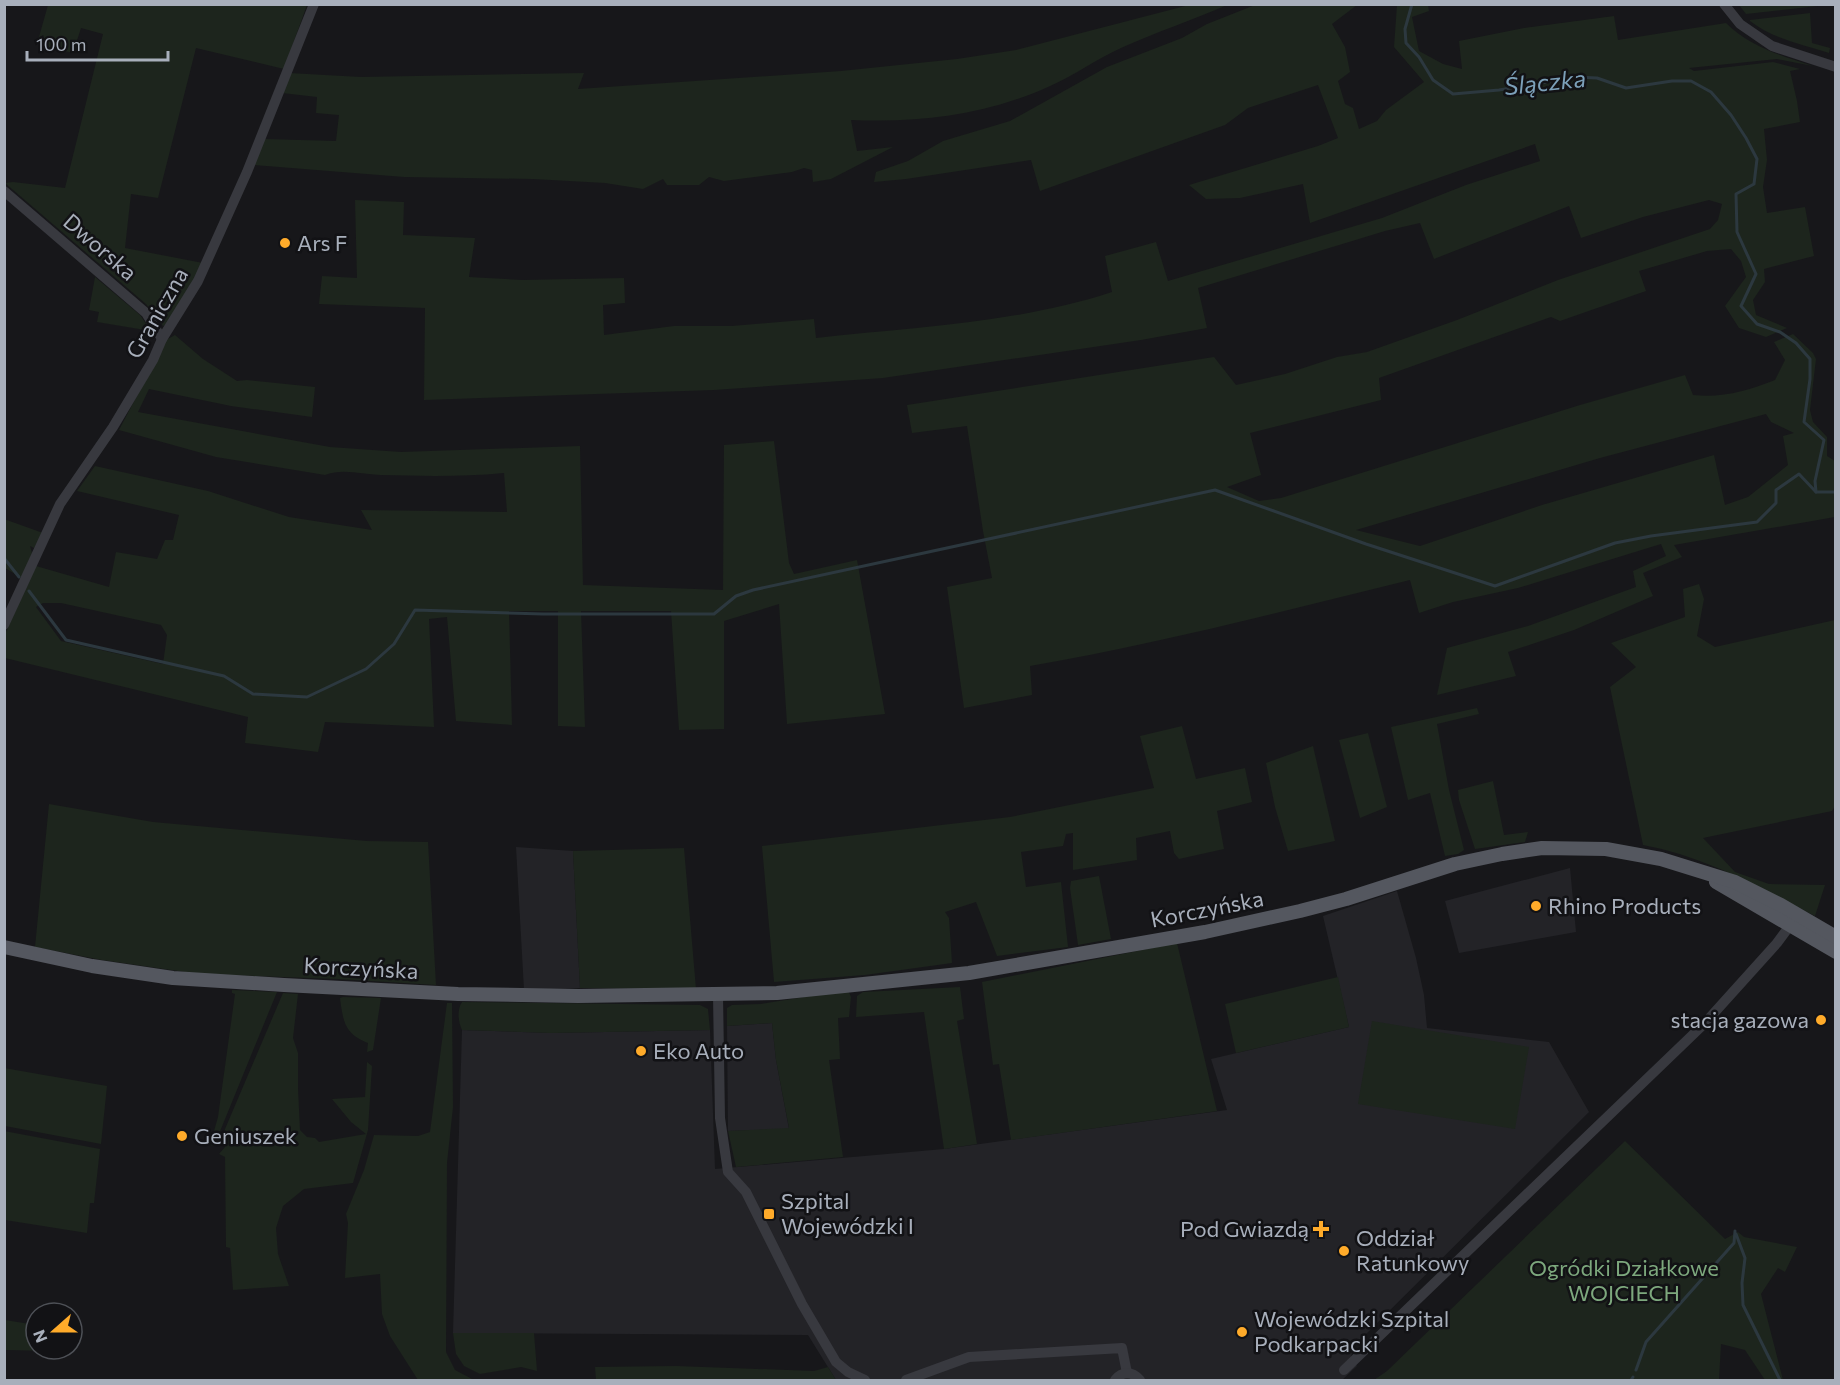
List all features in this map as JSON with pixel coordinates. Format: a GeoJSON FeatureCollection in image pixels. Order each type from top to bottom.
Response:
{"type":"FeatureCollection","features":[{"type":"Feature","properties":{"kind":"main road","name":"Korczyńska"},"geometry":{"type":"LineString","coordinates":[[4,947],[92,966],[173,978],[458,994],[578,996],[777,993],[969,973],[1102,951],[1300,911],[1346,899],[1455,864],[1542,848],[1606,849],[1662,859],[1696,870],[1794,920],[1836,937]]}},
{"type":"Feature","properties":{"kind":"main road","name":"Korczyńska"},"geometry":{"type":"LineString","coordinates":[[1794,920],[1836,952]]}},
{"type":"Feature","properties":{"kind":"street","name":"Graniczna"},"geometry":{"type":"LineString","coordinates":[[4,625],[60,504],[113,427],[153,360],[162,339],[198,281],[224,225],[314,4]]}},
{"type":"Feature","properties":{"kind":"street"},"geometry":{"type":"LineString","coordinates":[[1724,4],[1740,24],[1772,46],[1836,67]]}},
{"type":"Feature","properties":{"kind":"street","name":"Dworska"},"geometry":{"type":"LineString","coordinates":[[4,191],[146,313],[162,339]]}},
{"type":"Feature","properties":{"kind":"street"},"geometry":{"type":"LineString","coordinates":[[1344,1370],[1705,1023],[1794,920]]}},
{"type":"Feature","properties":{"kind":"street"},"geometry":{"type":"LineString","coordinates":[[718,995],[720,1118],[728,1172],[746,1192],[802,1304],[836,1362],[848,1372],[865,1380]]}},
{"type":"Feature","properties":{"kind":"street"},"geometry":{"type":"LineString","coordinates":[[906,1380],[969,1357],[1122,1348],[1127,1373]]}},
{"type":"Feature","properties":{"kind":"street"},"geometry":{"type":"LineString","coordinates":[[1115,1380],[1118,1376],[1127,1373],[1135,1375],[1140,1380]]}},
{"type":"Feature","properties":{"kind":"shaded area"},"geometry":{"type":"Polygon","coordinates":[[[516,847],[573,851],[580,988],[524,990],[516,847]]]}},
{"type":"Feature","properties":{"kind":"shaded area"},"geometry":{"type":"Polygon","coordinates":[[[1570,868],[1576,932],[1459,953],[1445,901],[1570,868]]]}},
{"type":"Feature","properties":{"kind":"shaded area"},"geometry":{"type":"Polygon","coordinates":[[[1397,891],[1416,958],[1424,995],[1427,1028],[1549,1042],[1589,1112],[1353,1347],[1351,1357],[1357,1366],[1342,1380],[836,1380],[808,1335],[453,1333],[462,1030],[551,1033],[710,1030],[715,1169],[944,1149],[1227,1110],[1211,1059],[1349,1027],[1323,916],[1397,891]]]}},
{"type":"Feature","properties":{"kind":"shaded area"},"geometry":{"type":"Polygon","coordinates":[[[772,1023],[776,1060],[789,1129],[728,1131],[727,1026],[772,1023]]]}},
{"type":"Feature","properties":{"kind":"green space"},"geometry":{"type":"Polygon","coordinates":[[[1739,4],[1835,4],[1746,14],[1739,5],[1739,4]]]}},
{"type":"Feature","properties":{"kind":"green space"},"geometry":{"type":"Polygon","coordinates":[[[48,5],[307,5],[284,69],[196,48],[158,198],[131,194],[125,248],[203,263],[169,324],[163,326],[146,304],[5,183],[65,188],[103,34],[81,28],[73,53],[37,44],[48,5]]]}},
{"type":"Feature","properties":{"kind":"green space"},"geometry":{"type":"Polygon","coordinates":[[[1189,5],[1227,5],[1134,42],[1058,83],[1024,97],[976,111],[952,115],[902,120],[851,120],[857,151],[893,147],[831,179],[813,182],[812,170],[804,168],[792,172],[724,181],[709,177],[699,185],[667,185],[663,179],[643,189],[605,183],[533,179],[404,177],[254,165],[264,139],[336,141],[339,115],[316,113],[317,97],[282,93],[289,73],[361,77],[584,73],[578,89],[841,71],[957,59],[1016,50],[1189,5]]]}},
{"type":"Feature","properties":{"kind":"green space"},"geometry":{"type":"Polygon","coordinates":[[[1255,5],[1357,5],[1332,24],[1345,47],[1350,72],[1338,81],[1345,104],[1353,108],[1359,129],[1377,121],[1386,110],[1424,82],[1394,47],[1397,5],[1428,5],[1429,11],[1412,17],[1419,51],[1443,64],[1462,69],[1459,41],[1524,28],[1614,16],[1618,40],[1726,23],[1756,45],[1813,66],[1777,59],[1689,68],[1694,71],[1773,62],[1800,69],[1790,71],[1800,122],[1764,129],[1767,160],[1763,187],[1767,213],[1805,207],[1814,256],[1764,269],[1765,282],[1753,300],[1756,315],[1787,328],[1766,337],[1739,328],[1725,306],[1746,277],[1741,261],[1731,249],[1707,251],[1639,271],[1646,291],[1560,321],[1551,317],[1379,378],[1381,400],[1250,433],[1261,475],[1227,487],[1259,501],[1281,498],[1580,405],[1685,375],[1693,395],[1725,394],[1745,390],[1775,380],[1785,360],[1774,342],[1793,334],[1813,353],[1816,359],[1810,410],[1813,422],[1827,437],[1827,456],[1835,461],[1835,517],[1674,545],[1682,557],[1643,573],[1653,596],[1574,630],[1508,652],[1516,676],[1437,695],[1447,648],[1528,626],[1636,587],[1633,571],[1666,556],[1661,544],[1518,588],[1453,602],[1419,613],[1410,580],[1173,637],[1030,666],[1032,695],[964,708],[947,587],[992,578],[967,426],[912,433],[907,405],[1214,357],[1236,385],[1285,374],[1337,357],[1367,352],[1457,320],[1558,280],[1710,229],[1718,220],[1722,204],[1709,200],[1643,217],[1581,238],[1569,206],[1434,259],[1420,223],[1385,231],[1198,288],[1207,328],[883,378],[714,390],[424,400],[425,308],[319,304],[322,276],[357,278],[355,200],[404,202],[403,235],[475,238],[469,277],[522,280],[624,278],[625,303],[603,305],[604,335],[674,326],[732,326],[814,319],[816,338],[966,323],[1040,311],[1112,292],[1105,256],[1156,242],[1168,281],[1382,218],[1466,185],[1540,161],[1535,144],[1310,223],[1303,184],[1240,198],[1206,199],[1189,185],[1338,138],[1318,85],[1248,108],[1225,125],[1040,191],[1031,160],[874,182],[876,172],[908,161],[943,141],[1010,121],[1107,67],[1182,38],[1207,24],[1255,5]],[[1766,414],[1600,458],[1356,530],[1420,546],[1542,505],[1714,455],[1725,505],[1748,497],[1788,465],[1783,436],[1794,433],[1771,422],[1766,414]]]}},
{"type":"Feature","properties":{"kind":"green space"},"geometry":{"type":"Polygon","coordinates":[[[1810,13],[1812,43],[1830,48],[1829,53],[1778,37],[1750,21],[1750,20],[1810,13]]]}},
{"type":"Feature","properties":{"kind":"green space"},"geometry":{"type":"Polygon","coordinates":[[[95,277],[140,315],[151,331],[97,322],[99,312],[89,310],[95,277]]]}},
{"type":"Feature","properties":{"kind":"green space"},"geometry":{"type":"Polygon","coordinates":[[[175,335],[203,359],[237,381],[315,387],[312,417],[231,406],[149,389],[138,412],[330,447],[401,452],[580,446],[583,585],[723,590],[724,445],[774,441],[789,563],[794,574],[857,560],[885,714],[787,724],[779,604],[724,621],[724,729],[679,730],[671,611],[581,611],[585,727],[558,726],[558,611],[509,611],[512,725],[456,721],[447,617],[429,619],[434,727],[325,722],[318,752],[245,743],[248,717],[5,658],[4,636],[36,566],[109,587],[116,552],[157,559],[165,540],[173,540],[179,515],[77,491],[95,466],[208,491],[289,517],[372,530],[361,510],[507,512],[504,473],[426,476],[345,472],[325,475],[216,457],[119,430],[166,340],[175,335]],[[43,603],[36,607],[61,641],[163,664],[167,635],[161,625],[61,603],[43,603]]]}},
{"type":"Feature","properties":{"kind":"green space"},"geometry":{"type":"Polygon","coordinates":[[[4,519],[43,533],[34,548],[30,546],[32,553],[22,578],[5,568],[4,519]]]}},
{"type":"Feature","properties":{"kind":"green space"},"geometry":{"type":"Polygon","coordinates":[[[1699,584],[1704,599],[1697,636],[1715,647],[1835,620],[1836,804],[1832,811],[1703,838],[1735,872],[1769,884],[1825,885],[1815,916],[1711,865],[1643,845],[1610,687],[1636,667],[1611,643],[1685,617],[1683,589],[1699,584]]]}},
{"type":"Feature","properties":{"kind":"green space"},"geometry":{"type":"Polygon","coordinates":[[[1477,708],[1479,714],[1437,724],[1449,790],[1464,850],[1458,854],[1445,856],[1430,793],[1408,800],[1391,727],[1477,708]]]}},
{"type":"Feature","properties":{"kind":"green space"},"geometry":{"type":"Polygon","coordinates":[[[1182,726],[1196,779],[1245,768],[1252,802],[1217,811],[1224,849],[1179,859],[1174,853],[1170,831],[1136,838],[1137,860],[1073,870],[1073,833],[1066,834],[1063,846],[1021,852],[1026,887],[1061,882],[1068,947],[997,956],[976,902],[945,912],[949,918],[952,963],[865,975],[774,982],[762,846],[1010,817],[1154,788],[1140,736],[1182,726]]]}},
{"type":"Feature","properties":{"kind":"green space"},"geometry":{"type":"Polygon","coordinates":[[[1368,733],[1387,807],[1360,818],[1339,740],[1368,733]]]}},
{"type":"Feature","properties":{"kind":"green space"},"geometry":{"type":"Polygon","coordinates":[[[1313,746],[1335,841],[1288,851],[1275,807],[1266,763],[1313,746]]]}},
{"type":"Feature","properties":{"kind":"green space"},"geometry":{"type":"Polygon","coordinates":[[[1493,781],[1504,835],[1528,832],[1525,842],[1475,849],[1459,800],[1458,790],[1493,781]]]}},
{"type":"Feature","properties":{"kind":"green space"},"geometry":{"type":"Polygon","coordinates":[[[49,804],[153,822],[367,841],[428,842],[436,985],[199,974],[102,960],[35,947],[49,804]]]}},
{"type":"Feature","properties":{"kind":"green space"},"geometry":{"type":"Polygon","coordinates":[[[684,848],[696,989],[580,988],[573,851],[684,848]]]}},
{"type":"Feature","properties":{"kind":"green space"},"geometry":{"type":"Polygon","coordinates":[[[1099,876],[1111,939],[1078,945],[1071,881],[1099,876]]]}},
{"type":"Feature","properties":{"kind":"green space"},"geometry":{"type":"Polygon","coordinates":[[[1177,943],[1217,1111],[1011,1140],[999,1064],[993,1065],[982,982],[1177,943]]]}},
{"type":"Feature","properties":{"kind":"green space"},"geometry":{"type":"Polygon","coordinates":[[[1338,977],[1349,1027],[1236,1053],[1225,1004],[1338,977]]]}},
{"type":"Feature","properties":{"kind":"green space"},"geometry":{"type":"Polygon","coordinates":[[[960,987],[964,1019],[957,1021],[977,1144],[944,1149],[924,1012],[856,1017],[857,996],[863,992],[960,987]]]}},
{"type":"Feature","properties":{"kind":"green space"},"geometry":{"type":"Polygon","coordinates":[[[232,990],[277,992],[214,1146],[210,1145],[218,1117],[235,994],[232,990]]]}},
{"type":"Feature","properties":{"kind":"green space"},"geometry":{"type":"Polygon","coordinates":[[[848,990],[851,997],[849,1017],[838,1018],[840,1059],[829,1060],[843,1157],[736,1167],[728,1131],[789,1128],[776,1060],[772,1023],[727,1026],[727,1008],[732,1005],[761,1004],[848,990]]]}},
{"type":"Feature","properties":{"kind":"green space"},"geometry":{"type":"Polygon","coordinates":[[[283,993],[298,994],[293,1038],[298,1053],[300,1130],[307,1137],[315,1138],[319,1142],[366,1134],[351,1122],[332,1099],[365,1097],[367,1062],[372,1066],[368,1130],[353,1183],[304,1189],[283,1206],[276,1228],[278,1254],[289,1286],[233,1290],[230,1248],[226,1247],[225,1157],[219,1154],[225,1147],[221,1142],[283,993]]]}},
{"type":"Feature","properties":{"kind":"green space"},"geometry":{"type":"Polygon","coordinates":[[[340,998],[381,998],[373,1050],[367,1052],[368,1043],[354,1036],[347,1026],[342,1014],[340,998]]]}},
{"type":"Feature","properties":{"kind":"green space"},"geometry":{"type":"Polygon","coordinates":[[[462,1002],[700,1005],[708,1009],[710,1030],[551,1033],[462,1030],[459,1008],[462,1002]]]}},
{"type":"Feature","properties":{"kind":"green space"},"geometry":{"type":"Polygon","coordinates":[[[447,1003],[452,1003],[453,1107],[447,1163],[446,1352],[455,1370],[474,1380],[418,1380],[390,1336],[382,1314],[380,1274],[345,1278],[348,1223],[346,1214],[364,1170],[374,1135],[418,1136],[430,1132],[447,1003]]]}},
{"type":"Feature","properties":{"kind":"green space"},"geometry":{"type":"Polygon","coordinates":[[[1372,1021],[1529,1047],[1515,1129],[1358,1104],[1372,1021]]]}},
{"type":"Feature","properties":{"kind":"green space"},"geometry":{"type":"Polygon","coordinates":[[[4,1068],[107,1086],[101,1144],[5,1126],[4,1068]]]}},
{"type":"Feature","properties":{"kind":"green space"},"geometry":{"type":"Polygon","coordinates":[[[4,1131],[100,1149],[94,1203],[90,1203],[87,1233],[5,1220],[4,1131]]]}},
{"type":"Feature","properties":{"kind":"green space","name":"Ogródki Działkowe WOJCIECH"},"geometry":{"type":"Polygon","coordinates":[[[1625,1141],[1725,1239],[1738,1232],[1744,1237],[1797,1247],[1785,1272],[1778,1268],[1761,1294],[1783,1380],[1765,1380],[1745,1350],[1721,1344],[1719,1380],[1374,1380],[1387,1371],[1625,1141]]]}},
{"type":"Feature","properties":{"kind":"green space"},"geometry":{"type":"Polygon","coordinates":[[[5,1320],[24,1323],[24,1350],[5,1350],[5,1320]]]}},
{"type":"Feature","properties":{"kind":"green space"},"geometry":{"type":"Polygon","coordinates":[[[453,1333],[534,1333],[537,1371],[521,1367],[480,1374],[464,1366],[456,1354],[453,1333]]]}},
{"type":"Feature","properties":{"kind":"green space"},"geometry":{"type":"Polygon","coordinates":[[[676,1366],[814,1371],[828,1367],[836,1380],[596,1380],[595,1367],[676,1366]]]}},
{"type":"Feature","properties":{"kind":"waterway","name":"Ślączka"},"geometry":{"type":"LineString","coordinates":[[1412,4],[1405,29],[1406,43],[1419,57],[1433,80],[1453,94],[1499,90],[1576,77],[1597,78],[1626,88],[1672,81],[1691,81],[1711,92],[1731,115],[1757,159],[1754,184],[1736,194],[1737,232],[1756,274],[1741,306],[1757,324],[1780,332],[1796,343],[1810,359],[1810,379],[1804,422],[1824,440],[1815,481],[1816,492],[1836,492]]}},
{"type":"Feature","properties":{"kind":"waterway"},"geometry":{"type":"LineString","coordinates":[[29,591],[66,640],[224,676],[253,694],[307,697],[366,669],[394,644],[415,610],[543,614],[714,614],[736,596],[753,590],[1215,490],[1366,544],[1495,586],[1615,543],[1757,522],[1776,503],[1776,490],[1799,474],[1816,492]]}},
{"type":"Feature","properties":{"kind":"waterway"},"geometry":{"type":"LineString","coordinates":[[4,558],[19,577]]}},
{"type":"Feature","properties":{"kind":"waterway"},"geometry":{"type":"LineString","coordinates":[[1636,1370],[1646,1342],[1734,1243],[1735,1231]]}},
{"type":"Feature","properties":{"kind":"waterway"},"geometry":{"type":"LineString","coordinates":[[1736,1234],[1745,1258],[1742,1283],[1743,1305],[1780,1380]]}},
{"type":"Feature","properties":{"kind":"place","name":"Ars F"},"geometry":{"type":"Point","coordinates":[285,243]}},
{"type":"Feature","properties":{"kind":"place","name":"Rhino Products"},"geometry":{"type":"Point","coordinates":[1536,906]}},
{"type":"Feature","properties":{"kind":"place","name":"stacja gazowa"},"geometry":{"type":"Point","coordinates":[1821,1020]}},
{"type":"Feature","properties":{"kind":"place","name":"Eko Auto"},"geometry":{"type":"Point","coordinates":[641,1051]}},
{"type":"Feature","properties":{"kind":"place","name":"Geniuszek"},"geometry":{"type":"Point","coordinates":[182,1136]}},
{"type":"Feature","properties":{"kind":"place","name":"Szpital Wojewódzki I"},"geometry":{"type":"Point","coordinates":[769,1214]}},
{"type":"Feature","properties":{"kind":"place","name":"Pod Gwiazdą"},"geometry":{"type":"Point","coordinates":[1321,1229]}},
{"type":"Feature","properties":{"kind":"place","name":"Oddział Ratunkowy"},"geometry":{"type":"Point","coordinates":[1344,1251]}},
{"type":"Feature","properties":{"kind":"place","name":"Wojewódzki Szpital Podkarpacki"},"geometry":{"type":"Point","coordinates":[1242,1332]}}]}
